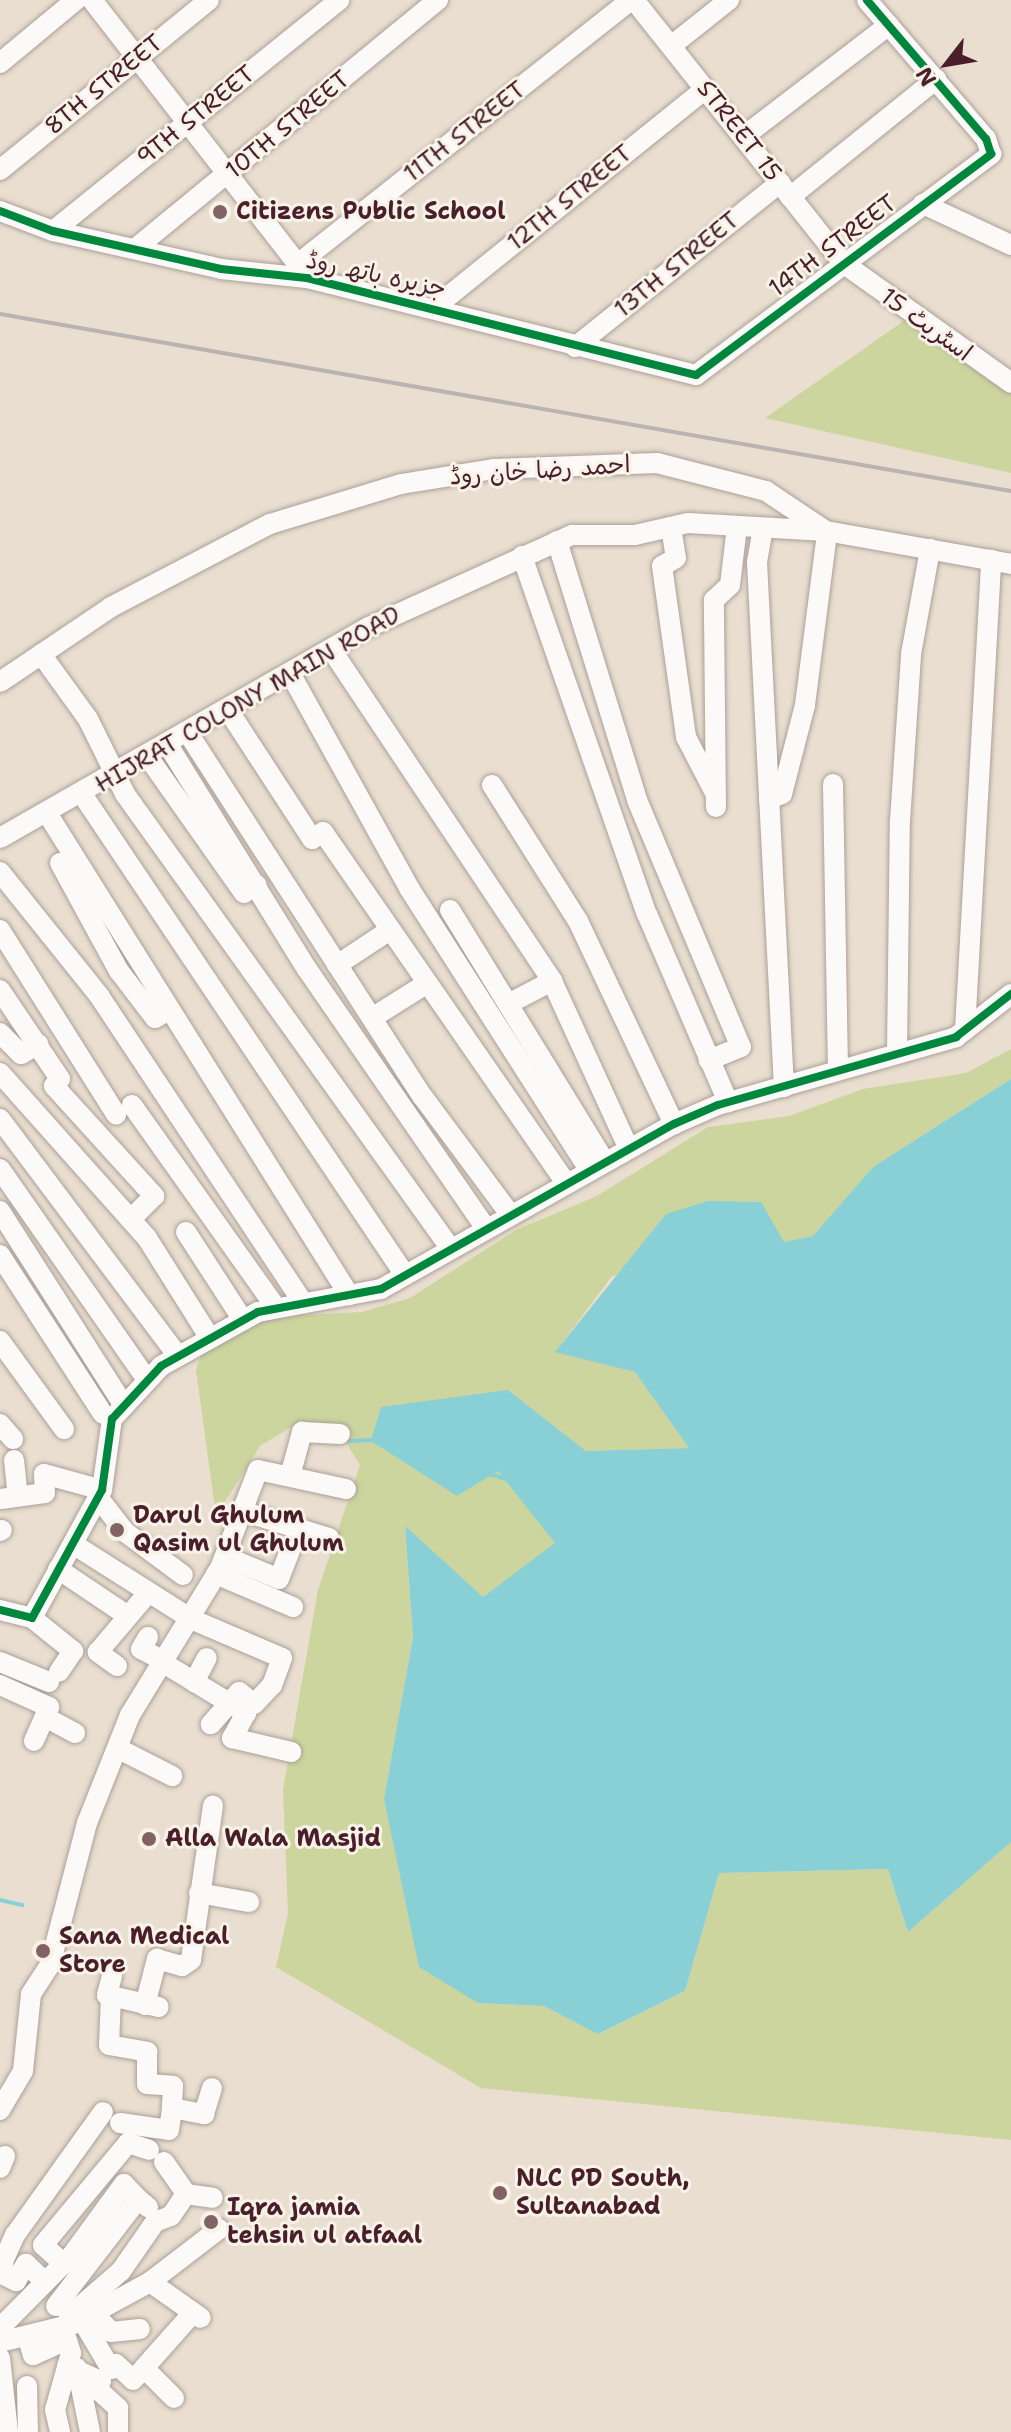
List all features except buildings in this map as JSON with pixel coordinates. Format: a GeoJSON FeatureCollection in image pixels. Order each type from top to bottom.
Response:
{"type":"FeatureCollection","features":[{"type":"Feature","properties":{"kind":"street"},"geometry":{"type":"LineString","coordinates":[[0,63],[76,0]]}},
{"type":"Feature","properties":{"kind":"street"},"geometry":{"type":"LineString","coordinates":[[92,0],[303,270]]}},
{"type":"Feature","properties":{"kind":"street","name":"8TH STREET"},"geometry":{"type":"LineString","coordinates":[[0,170],[209,0]]}},
{"type":"Feature","properties":{"kind":"street","name":"9TH STREET"},"geometry":{"type":"LineString","coordinates":[[53,231],[339,0]]}},
{"type":"Feature","properties":{"kind":"street","name":"10TH STREET"},"geometry":{"type":"LineString","coordinates":[[136,248],[229,175],[438,0]]}},
{"type":"Feature","properties":{"kind":"street","name":"STREET 15"},"geometry":{"type":"LineString","coordinates":[[632,0],[843,263]]}},
{"type":"Feature","properties":{"kind":"street","name":"11TH STREET"},"geometry":{"type":"LineString","coordinates":[[303,270],[632,0]]}},
{"type":"Feature","properties":{"kind":"street"},"geometry":{"type":"LineString","coordinates":[[671,46],[729,0]]}},
{"type":"Feature","properties":{"kind":"street"},"geometry":{"type":"LineString","coordinates":[[867,0],[936,79]]}},
{"type":"Feature","properties":{"kind":"street"},"geometry":{"type":"LineString","coordinates":[[743,137],[889,25]]}},
{"type":"Feature","properties":{"kind":"street","name":"14TH STREET"},"geometry":{"type":"LineString","coordinates":[[696,375],[993,149],[936,79]]}},
{"type":"Feature","properties":{"kind":"street","name":"13TH STREET"},"geometry":{"type":"LineString","coordinates":[[575,347],[936,79]]}},
{"type":"Feature","properties":{"kind":"street","name":"12TH STREET"},"geometry":{"type":"LineString","coordinates":[[435,307],[705,89]]}},
{"type":"Feature","properties":{"kind":"street"},"geometry":{"type":"LineString","coordinates":[[923,204],[1011,245]]}},
{"type":"Feature","properties":{"kind":"street","name":"جزیرہ باتھ روڈ"},"geometry":{"type":"LineString","coordinates":[[0,211],[53,231],[221,269],[303,270],[575,347],[696,375]]}},
{"type":"Feature","properties":{"kind":"street","name":"اسٹریٹ 15"},"geometry":{"type":"LineString","coordinates":[[843,263],[1011,383]]}},
{"type":"Feature","properties":{"kind":"street","name":"احمد رضا خان روڈ"},"geometry":{"type":"LineString","coordinates":[[0,682],[127,598],[270,524],[401,484],[495,469],[657,463],[766,491],[826,533]]}},
{"type":"Feature","properties":{"kind":"street"},"geometry":{"type":"LineString","coordinates":[[671,527],[676,558],[662,566],[686,737],[716,801],[714,600],[730,585],[737,526]]}},
{"type":"Feature","properties":{"kind":"street","name":"HIJRAT COLONY MAIN ROAD"},"geometry":{"type":"LineString","coordinates":[[0,838],[116,776],[331,649],[557,541],[671,527],[737,526],[826,533],[1001,562]]}},
{"type":"Feature","properties":{"kind":"street"},"geometry":{"type":"LineString","coordinates":[[763,528],[757,562],[784,1087]]}},
{"type":"Feature","properties":{"kind":"street"},"geometry":{"type":"LineString","coordinates":[[769,799],[782,794],[805,705],[826,533]]}},
{"type":"Feature","properties":{"kind":"street"},"geometry":{"type":"LineString","coordinates":[[557,541],[637,800],[741,1047],[708,1060]]}},
{"type":"Feature","properties":{"kind":"street"},"geometry":{"type":"LineString","coordinates":[[897,1053],[900,821],[911,654],[930,549]]}},
{"type":"Feature","properties":{"kind":"street"},"geometry":{"type":"LineString","coordinates":[[522,556],[586,750],[708,1060],[728,1102]]}},
{"type":"Feature","properties":{"kind":"street"},"geometry":{"type":"LineString","coordinates":[[965,1030],[1001,562]]}},
{"type":"Feature","properties":{"kind":"street"},"geometry":{"type":"LineString","coordinates":[[331,649],[552,981],[628,1147]]}},
{"type":"Feature","properties":{"kind":"street"},"geometry":{"type":"LineString","coordinates":[[41,654],[75,697],[116,776],[451,1249]]}},
{"type":"Feature","properties":{"kind":"street"},"geometry":{"type":"LineString","coordinates":[[290,673],[409,888],[596,1164]]}},
{"type":"Feature","properties":{"kind":"street"},"geometry":{"type":"LineString","coordinates":[[228,710],[312,839],[323,832],[387,932],[520,1107],[565,1181]]}},
{"type":"Feature","properties":{"kind":"street"},"geometry":{"type":"LineString","coordinates":[[188,733],[372,1018],[510,1214]]}},
{"type":"Feature","properties":{"kind":"street"},"geometry":{"type":"LineString","coordinates":[[168,745],[257,885],[486,1228]]}},
{"type":"Feature","properties":{"kind":"street"},"geometry":{"type":"LineString","coordinates":[[148,757],[244,893],[257,885]]}},
{"type":"Feature","properties":{"kind":"street"},"geometry":{"type":"LineString","coordinates":[[833,784],[838,1070]]}},
{"type":"Feature","properties":{"kind":"street"},"geometry":{"type":"LineString","coordinates":[[492,785],[578,921],[674,1124]]}},
{"type":"Feature","properties":{"kind":"street"},"geometry":{"type":"LineString","coordinates":[[82,794],[405,1275]]}},
{"type":"Feature","properties":{"kind":"street"},"geometry":{"type":"LineString","coordinates":[[41,816],[119,971],[155,1018],[167,1011],[349,1295]]}},
{"type":"Feature","properties":{"kind":"street"},"geometry":{"type":"LineString","coordinates":[[0,872],[100,997],[303,1303]]}},
{"type":"Feature","properties":{"kind":"street"},"geometry":{"type":"LineString","coordinates":[[450,910],[508,1004],[596,1164]]}},
{"type":"Feature","properties":{"kind":"street"},"geometry":{"type":"LineString","coordinates":[[0,930],[124,1109],[276,1308]]}},
{"type":"Feature","properties":{"kind":"street"},"geometry":{"type":"LineString","coordinates":[[337,965],[387,932]]}},
{"type":"Feature","properties":{"kind":"street"},"geometry":{"type":"LineString","coordinates":[[508,1004],[552,981]]}},
{"type":"Feature","properties":{"kind":"street"},"geometry":{"type":"LineString","coordinates":[[372,1018],[426,984]]}},
{"type":"Feature","properties":{"kind":"street"},"geometry":{"type":"LineString","coordinates":[[0,990],[60,1079],[54,1086],[154,1196],[131,1219]]}},
{"type":"Feature","properties":{"kind":"street"},"geometry":{"type":"LineString","coordinates":[[106,1419],[178,1356],[243,1320],[276,1308],[349,1295],[405,1275],[565,1181],[674,1124],[728,1102],[965,1030],[1011,994]]}},
{"type":"Feature","properties":{"kind":"street"},"geometry":{"type":"LineString","coordinates":[[0,1033],[21,1054],[38,1044]]}},
{"type":"Feature","properties":{"kind":"street"},"geometry":{"type":"LineString","coordinates":[[0,1073],[131,1219],[210,1338]]}},
{"type":"Feature","properties":{"kind":"street"},"geometry":{"type":"LineString","coordinates":[[0,1119],[178,1356]]}},
{"type":"Feature","properties":{"kind":"street"},"geometry":{"type":"LineString","coordinates":[[0,1169],[147,1380]]}},
{"type":"Feature","properties":{"kind":"street"},"geometry":{"type":"LineString","coordinates":[[0,1211],[124,1406]]}},
{"type":"Feature","properties":{"kind":"street"},"geometry":{"type":"LineString","coordinates":[[186,1232],[243,1320]]}},
{"type":"Feature","properties":{"kind":"street"},"geometry":{"type":"LineString","coordinates":[[0,1255],[106,1419],[100,1491],[32,1618]]}},
{"type":"Feature","properties":{"kind":"street"},"geometry":{"type":"LineString","coordinates":[[0,1341],[64,1429]]}},
{"type":"Feature","properties":{"kind":"street"},"geometry":{"type":"LineString","coordinates":[[290,1476],[302,1432],[340,1434]]}},
{"type":"Feature","properties":{"kind":"street"},"geometry":{"type":"LineString","coordinates":[[3,1511],[14,1460]]}},
{"type":"Feature","properties":{"kind":"street"},"geometry":{"type":"LineString","coordinates":[[0,2110],[23,2071],[31,1994],[50,1965],[87,1823],[117,1748],[162,1661],[191,1619],[221,1566],[262,1466],[346,1489]]}},
{"type":"Feature","properties":{"kind":"street"},"geometry":{"type":"LineString","coordinates":[[3,1511],[45,1493],[44,1474],[100,1491],[125,1532],[183,1575]]}},
{"type":"Feature","properties":{"kind":"street"},"geometry":{"type":"LineString","coordinates":[[245,1512],[329,1538]]}},
{"type":"Feature","properties":{"kind":"street"},"geometry":{"type":"LineString","coordinates":[[73,1544],[191,1619],[282,1658],[272,1685],[254,1704],[239,1692],[211,1724]]}},
{"type":"Feature","properties":{"kind":"street"},"geometry":{"type":"LineString","coordinates":[[221,1566],[279,1579],[290,1550]]}},
{"type":"Feature","properties":{"kind":"street"},"geometry":{"type":"LineString","coordinates":[[221,1566],[293,1607]]}},
{"type":"Feature","properties":{"kind":"street"},"geometry":{"type":"LineString","coordinates":[[58,1569],[128,1616]]}},
{"type":"Feature","properties":{"kind":"street"},"geometry":{"type":"LineString","coordinates":[[117,1666],[98,1652],[148,1593]]}},
{"type":"Feature","properties":{"kind":"street"},"geometry":{"type":"LineString","coordinates":[[0,1662],[54,1677],[73,1651],[32,1618],[1,1608]]}},
{"type":"Feature","properties":{"kind":"street"},"geometry":{"type":"LineString","coordinates":[[148,1637],[141,1649],[246,1713],[232,1738],[291,1752]]}},
{"type":"Feature","properties":{"kind":"street"},"geometry":{"type":"LineString","coordinates":[[194,1682],[207,1658]]}},
{"type":"Feature","properties":{"kind":"street"},"geometry":{"type":"LineString","coordinates":[[0,1685],[49,1707],[34,1741]]}},
{"type":"Feature","properties":{"kind":"street"},"geometry":{"type":"LineString","coordinates":[[45,1717],[75,1733]]}},
{"type":"Feature","properties":{"kind":"street"},"geometry":{"type":"LineString","coordinates":[[117,1748],[172,1776]]}},
{"type":"Feature","properties":{"kind":"street"},"geometry":{"type":"LineString","coordinates":[[45,2282],[26,2264],[16,2281],[3,2273],[2,2264],[15,2235],[111,2117],[169,2130],[173,2086],[147,2084],[147,2052],[109,2045],[112,1986],[152,2006],[157,1959],[182,1966],[191,1960],[213,1806]]}},
{"type":"Feature","properties":{"kind":"street"},"geometry":{"type":"LineString","coordinates":[[199,1893],[249,1902]]}},
{"type":"Feature","properties":{"kind":"street"},"geometry":{"type":"LineString","coordinates":[[172,2108],[204,2114],[212,2088]]}},
{"type":"Feature","properties":{"kind":"street"},"geometry":{"type":"LineString","coordinates":[[64,2264],[43,2245],[128,2143],[157,2156],[186,2194],[213,2198]]}},
{"type":"Feature","properties":{"kind":"street"},"geometry":{"type":"LineString","coordinates":[[0,2328],[64,2264],[124,2184],[160,2218]]}},
{"type":"Feature","properties":{"kind":"street"},"geometry":{"type":"LineString","coordinates":[[140,2329],[111,2332],[69,2316],[121,2271],[160,2218],[171,2216],[186,2194]]}},
{"type":"Feature","properties":{"kind":"street"},"geometry":{"type":"LineString","coordinates":[[56,2306],[138,2199]]}},
{"type":"Feature","properties":{"kind":"street"},"geometry":{"type":"LineString","coordinates":[[0,2342],[28,2339],[83,2319],[150,2282],[219,2229]]}},
{"type":"Feature","properties":{"kind":"street"},"geometry":{"type":"LineString","coordinates":[[83,2319],[111,2369],[116,2364],[133,2380],[198,2317],[150,2282]]}},
{"type":"Feature","properties":{"kind":"street"},"geometry":{"type":"LineString","coordinates":[[28,2339],[33,2355],[67,2340],[90,2432]]}},
{"type":"Feature","properties":{"kind":"street"},"geometry":{"type":"LineString","coordinates":[[60,2432],[55,2410],[72,2362],[93,2341]]}},
{"type":"Feature","properties":{"kind":"street"},"geometry":{"type":"LineString","coordinates":[[0,2358],[8,2432]]}},
{"type":"Feature","properties":{"kind":"street"},"geometry":{"type":"LineString","coordinates":[[72,2362],[101,2381],[96,2388],[118,2408],[118,2432]]}},
{"type":"Feature","properties":{"kind":"street"},"geometry":{"type":"LineString","coordinates":[[144,2368],[174,2398]]}},
{"type":"Feature","properties":{"kind":"street"},"geometry":{"type":"LineString","coordinates":[[27,2386],[28,2432]]}},
{"type":"Feature","properties":{"kind":"green space"},"geometry":{"type":"Polygon","coordinates":[[[908,318],[1011,390],[1011,473],[765,418],[908,318]]]}},
{"type":"Feature","properties":{"kind":"green space"},"geometry":{"type":"Polygon","coordinates":[[[1011,1049],[1011,1079],[873,1167],[814,1236],[612,1276],[556,1351],[635,1372],[689,1448],[586,1451],[508,1390],[498,1471],[556,1543],[483,1597],[405,1528],[413,1637],[384,1799],[478,2003],[544,2006],[599,2034],[685,1991],[719,1873],[888,1869],[908,1932],[1011,1842],[1011,2140],[481,2088],[276,1967],[288,1913],[283,1790],[318,1590],[360,1465],[337,1428],[298,1423],[260,1446],[216,1516],[196,1370],[202,1351],[267,1317],[362,1312],[410,1298],[516,1230],[597,1196],[708,1127],[789,1116],[863,1089],[966,1073],[1011,1049]]]}},
{"type":"Feature","properties":{"kind":"water"},"geometry":{"type":"Polygon","coordinates":[[[1011,1079],[1011,1842],[908,1932],[888,1869],[719,1873],[685,1991],[598,2034],[544,2006],[478,2003],[419,1967],[384,1799],[413,1637],[405,1526],[483,1597],[555,1543],[498,1471],[457,1496],[371,1441],[381,1407],[508,1390],[586,1451],[689,1448],[635,1372],[555,1352],[666,1214],[708,1201],[761,1202],[784,1242],[813,1236],[873,1167],[1011,1079]]]}},
{"type":"Feature","properties":{"kind":"waterway"},"geometry":{"type":"LineString","coordinates":[[348,1441],[375,1440]]}},
{"type":"Feature","properties":{"kind":"waterway"},"geometry":{"type":"LineString","coordinates":[[490,1474],[508,1480]]}},
{"type":"Feature","properties":{"kind":"waterway"},"geometry":{"type":"LineString","coordinates":[[0,1900],[22,1905]]}},
{"type":"Feature","properties":{"kind":"railway"},"geometry":{"type":"LineString","coordinates":[[0,314],[1011,491]]}},
{"type":"Feature","properties":{"kind":"cycle path"},"geometry":{"type":"LineString","coordinates":[[0,211],[53,231],[221,269],[307,278],[696,375],[991,154],[986,139],[867,0]]}},
{"type":"Feature","properties":{"kind":"cycle path"},"geometry":{"type":"LineString","coordinates":[[0,1610],[32,1618],[102,1490],[112,1419],[161,1366],[258,1312],[381,1289],[674,1124],[718,1105],[956,1037],[1011,994]]}},
{"type":"Feature","properties":{"kind":"place","name":"Citizens Public School"},"geometry":{"type":"Point","coordinates":[220,212]}},
{"type":"Feature","properties":{"kind":"place","name":"Darul Ghulum Qasim ul Ghulum"},"geometry":{"type":"Point","coordinates":[117,1530]}},
{"type":"Feature","properties":{"kind":"place","name":"Alla Wala Masjid"},"geometry":{"type":"Point","coordinates":[149,1839]}},
{"type":"Feature","properties":{"kind":"place","name":"Sana Medical Store"},"geometry":{"type":"Point","coordinates":[43,1951]}},
{"type":"Feature","properties":{"kind":"place","name":"NLC PD South, Sultanabad"},"geometry":{"type":"Point","coordinates":[500,2193]}},
{"type":"Feature","properties":{"kind":"place","name":"Iqra jamia tehsin ul atfaal"},"geometry":{"type":"Point","coordinates":[211,2222]}}]}
